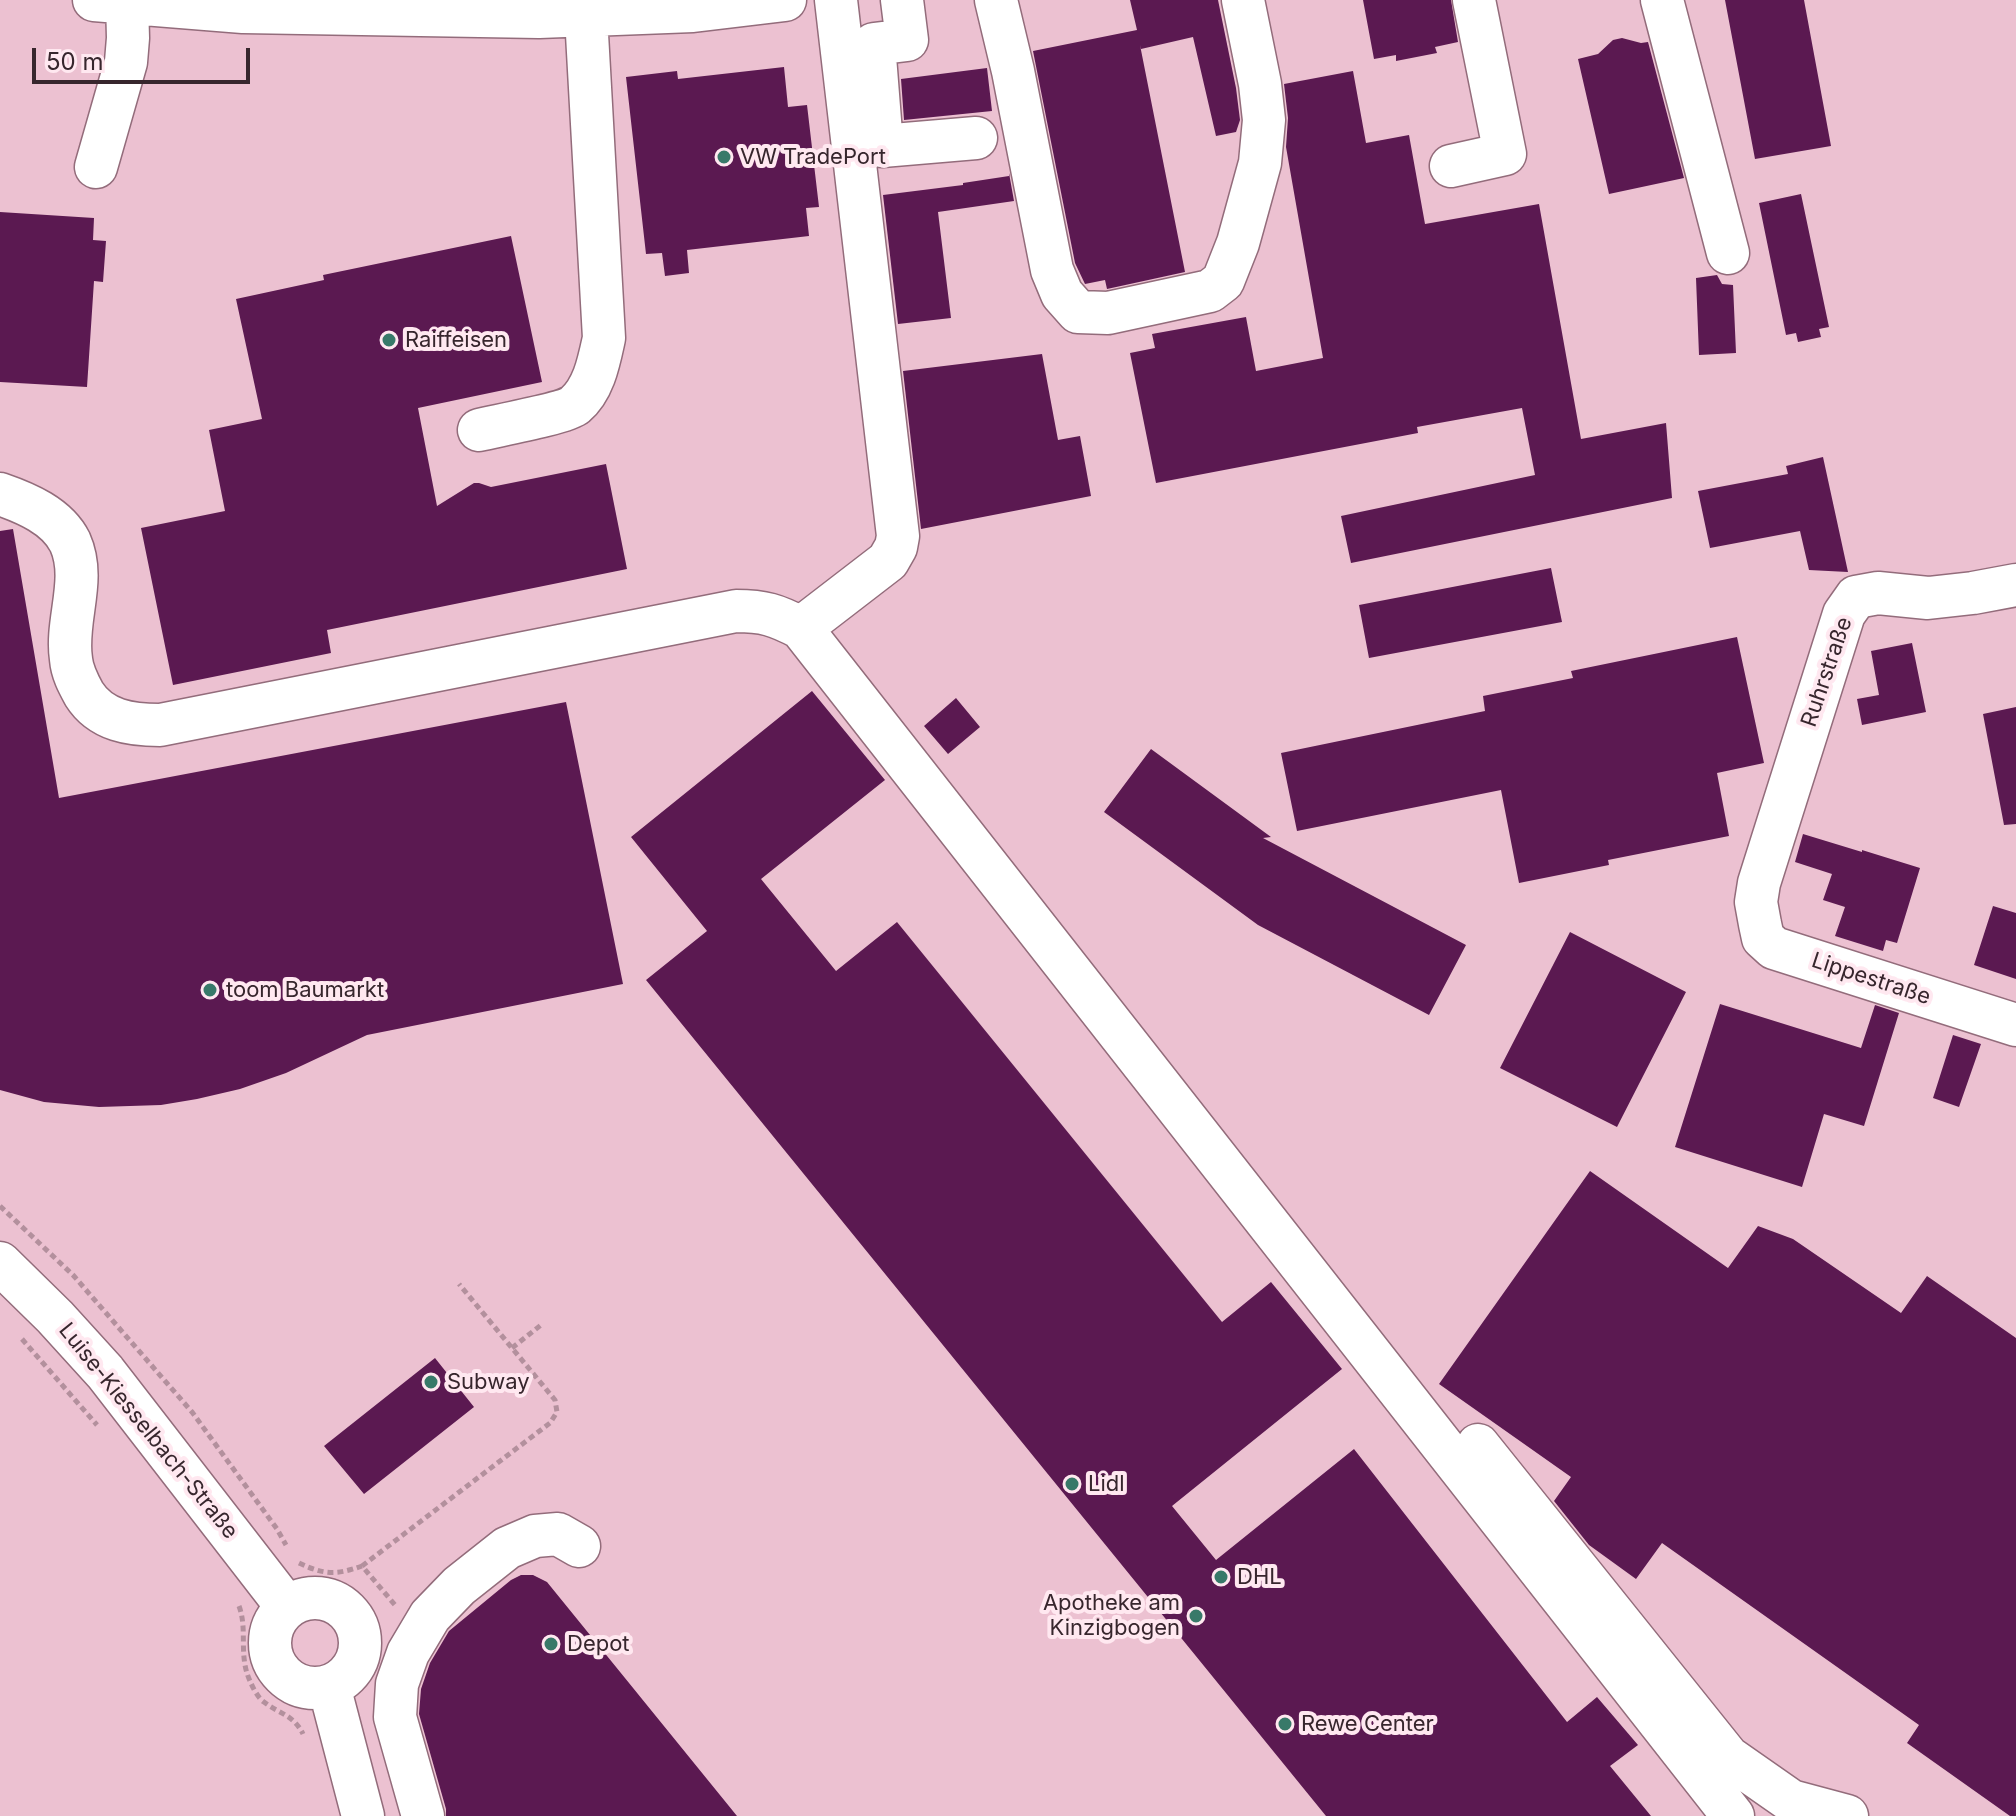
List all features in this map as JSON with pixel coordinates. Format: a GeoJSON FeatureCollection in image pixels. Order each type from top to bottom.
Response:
{"type":"FeatureCollection","features":[{"type":"Feature","properties":{"kind":"street"},"geometry":{"type":"LineString","coordinates":[[104,1],[243,12],[539,17],[693,11],[731,3],[785,0]]}},
{"type":"Feature","properties":{"kind":"street"},"geometry":{"type":"LineString","coordinates":[[801,628],[888,561],[898,536],[836,0]]}},
{"type":"Feature","properties":{"kind":"street"},"geometry":{"type":"LineString","coordinates":[[902,0],[907,40],[874,44],[882,146],[976,138]]}},
{"type":"Feature","properties":{"kind":"street"},"geometry":{"type":"LineString","coordinates":[[996,0],[1052,270],[1062,294],[1078,312],[1108,313],[1210,291],[1223,281],[1238,243],[1260,163],[1264,120],[1243,0]]}},
{"type":"Feature","properties":{"kind":"street"},"geometry":{"type":"LineString","coordinates":[[1451,166],[1505,154],[1474,0]]}},
{"type":"Feature","properties":{"kind":"street"},"geometry":{"type":"LineString","coordinates":[[1662,0],[1728,253]]}},
{"type":"Feature","properties":{"kind":"street"},"geometry":{"type":"LineString","coordinates":[[96,167],[126,62],[128,38],[104,1]]}},
{"type":"Feature","properties":{"kind":"street"},"geometry":{"type":"LineString","coordinates":[[479,430],[573,408],[585,394],[598,368],[604,338],[586,16]]}},
{"type":"Feature","properties":{"kind":"street"},"geometry":{"type":"LineString","coordinates":[[0,494],[43,513],[60,528],[69,542],[76,562],[70,658],[76,681],[89,701],[121,722],[160,725],[736,611],[778,616],[801,628],[1733,1816]]}},
{"type":"Feature","properties":{"kind":"street","name":"Ruhrstraße"},"geometry":{"type":"LineString","coordinates":[[1756,902],[1759,883],[1844,614],[1856,597],[1878,593],[1928,598],[2016,585]]}},
{"type":"Feature","properties":{"kind":"street","name":"Lippestraße"},"geometry":{"type":"LineString","coordinates":[[1756,902],[1763,938],[1774,948],[2016,1025]]}},
{"type":"Feature","properties":{"kind":"street","name":"Luise-Kiesselbach-Straße"},"geometry":{"type":"LineString","coordinates":[[0,1263],[105,1372],[287,1607]]}},
{"type":"Feature","properties":{"kind":"street"},"geometry":{"type":"LineString","coordinates":[[1419,1371],[1728,1757],[1791,1801],[1847,1816]]}},
{"type":"Feature","properties":{"kind":"street"},"geometry":{"type":"LineString","coordinates":[[423,1816],[395,1717],[397,1684],[408,1653],[430,1616],[459,1586],[507,1548],[535,1536],[558,1534],[579,1546]]}},
{"type":"Feature","properties":{"kind":"street"},"geometry":{"type":"LineString","coordinates":[[313,1598],[333,1602],[348,1613],[357,1626],[360,1641],[358,1655],[342,1679],[329,1686],[307,1687],[288,1680],[277,1668],[271,1653],[271,1632],[287,1607],[313,1598]]}},
{"type":"Feature","properties":{"kind":"street"},"geometry":{"type":"LineString","coordinates":[[329,1686],[363,1816]]}},
{"type":"Feature","properties":{"kind":"path"},"geometry":{"type":"LineString","coordinates":[[0,1206],[73,1275],[192,1412],[298,1562],[315,1570],[340,1573],[362,1566],[550,1423],[557,1412],[555,1400],[459,1284]]}},
{"type":"Feature","properties":{"kind":"path"},"geometry":{"type":"LineString","coordinates":[[512,1348],[541,1325]]}},
{"type":"Feature","properties":{"kind":"path"},"geometry":{"type":"LineString","coordinates":[[16,1331],[100,1427]]}},
{"type":"Feature","properties":{"kind":"path"},"geometry":{"type":"LineString","coordinates":[[362,1566],[399,1609]]}},
{"type":"Feature","properties":{"kind":"path"},"geometry":{"type":"LineString","coordinates":[[235,1601],[240,1608],[243,1630],[242,1659],[250,1681],[262,1701],[298,1724],[306,1741]]}},
{"type":"Feature","properties":{"kind":"building"},"geometry":{"type":"Polygon","coordinates":[[[1130,0],[1218,0],[1240,120],[1236,132],[1216,136],[1193,37],[1141,49],[1140,45],[1185,272],[1107,289],[1105,280],[1085,284],[1075,263],[1033,51],[1137,30],[1130,0]]]}},
{"type":"Feature","properties":{"kind":"building"},"geometry":{"type":"Polygon","coordinates":[[[1363,0],[1451,0],[1458,42],[1435,47],[1437,53],[1396,61],[1396,55],[1374,59],[1363,0]]]}},
{"type":"Feature","properties":{"kind":"building"},"geometry":{"type":"Polygon","coordinates":[[[1725,0],[1804,0],[1831,146],[1755,159],[1725,0]]]}},
{"type":"Feature","properties":{"kind":"building"},"geometry":{"type":"Polygon","coordinates":[[[1622,38],[1648,42],[1684,178],[1609,194],[1578,59],[1598,54],[1613,40],[1622,38]]]}},
{"type":"Feature","properties":{"kind":"building","name":"VW TradePort"},"geometry":{"type":"Polygon","coordinates":[[[784,67],[788,107],[807,105],[819,207],[806,208],[809,236],[687,250],[689,273],[665,276],[662,253],[646,254],[626,77],[677,71],[678,79],[784,67]]]}},
{"type":"Feature","properties":{"kind":"building"},"geometry":{"type":"Polygon","coordinates":[[[987,68],[992,111],[904,120],[901,79],[987,68]]]}},
{"type":"Feature","properties":{"kind":"building"},"geometry":{"type":"Polygon","coordinates":[[[1353,71],[1366,143],[1409,135],[1425,224],[1539,204],[1581,439],[1666,423],[1672,498],[1351,563],[1341,516],[1535,475],[1522,408],[1417,427],[1418,433],[1156,483],[1130,353],[1155,348],[1152,334],[1246,317],[1256,371],[1323,358],[1286,147],[1288,118],[1284,84],[1353,71]]]}},
{"type":"Feature","properties":{"kind":"building"},"geometry":{"type":"Polygon","coordinates":[[[1009,173],[1014,201],[938,212],[951,318],[898,324],[883,195],[963,185],[1009,176],[1009,173]]]}},
{"type":"Feature","properties":{"kind":"building"},"geometry":{"type":"Polygon","coordinates":[[[1801,194],[1829,327],[1819,329],[1821,337],[1798,342],[1796,333],[1786,335],[1759,203],[1801,194]]]}},
{"type":"Feature","properties":{"kind":"building"},"geometry":{"type":"Polygon","coordinates":[[[0,212],[94,218],[93,240],[106,241],[103,282],[94,281],[87,387],[0,382],[0,212]]]}},
{"type":"Feature","properties":{"kind":"building"},"geometry":{"type":"Polygon","coordinates":[[[511,236],[542,382],[418,408],[437,506],[474,483],[491,487],[606,464],[627,569],[327,630],[331,653],[173,685],[141,528],[225,511],[209,430],[262,419],[236,299],[324,280],[323,275],[511,236]]]}},
{"type":"Feature","properties":{"kind":"building"},"geometry":{"type":"Polygon","coordinates":[[[1717,275],[1722,284],[1733,285],[1736,353],[1699,355],[1696,278],[1717,275]]]}},
{"type":"Feature","properties":{"kind":"building"},"geometry":{"type":"Polygon","coordinates":[[[1042,354],[1058,440],[1080,436],[1091,496],[921,529],[903,371],[1042,354]]]}},
{"type":"Feature","properties":{"kind":"building"},"geometry":{"type":"Polygon","coordinates":[[[1823,457],[1848,572],[1809,570],[1800,531],[1710,548],[1698,491],[1788,474],[1786,466],[1823,457]]]}},
{"type":"Feature","properties":{"kind":"building"},"geometry":{"type":"Polygon","coordinates":[[[13,529],[59,798],[566,702],[623,984],[367,1035],[286,1073],[240,1089],[197,1099],[161,1105],[99,1107],[44,1102],[0,1090],[0,531],[13,529]]]}},
{"type":"Feature","properties":{"kind":"building"},"geometry":{"type":"Polygon","coordinates":[[[1551,568],[1562,622],[1369,658],[1359,605],[1551,568]]]}},
{"type":"Feature","properties":{"kind":"building"},"geometry":{"type":"Polygon","coordinates":[[[1737,637],[1764,763],[1717,773],[1729,836],[1608,860],[1609,865],[1519,883],[1501,790],[1297,831],[1281,753],[1485,711],[1483,696],[1573,678],[1571,671],[1737,637]]]}},
{"type":"Feature","properties":{"kind":"building"},"geometry":{"type":"Polygon","coordinates":[[[1912,643],[1926,712],[1862,725],[1857,699],[1879,695],[1871,651],[1912,643]]]}},
{"type":"Feature","properties":{"kind":"building"},"geometry":{"type":"Polygon","coordinates":[[[812,691],[885,780],[761,879],[836,971],[897,922],[1222,1322],[1271,1282],[1342,1369],[1172,1506],[1216,1560],[1354,1449],[1567,1722],[1597,1697],[1638,1745],[1610,1766],[1651,1816],[1326,1816],[646,980],[707,931],[631,837],[812,691]]]}},
{"type":"Feature","properties":{"kind":"building"},"geometry":{"type":"Polygon","coordinates":[[[956,698],[980,727],[948,754],[924,726],[956,698]]]}},
{"type":"Feature","properties":{"kind":"building"},"geometry":{"type":"Polygon","coordinates":[[[2016,707],[2016,824],[2004,825],[1983,714],[2016,707]]]}},
{"type":"Feature","properties":{"kind":"building"},"geometry":{"type":"Polygon","coordinates":[[[1151,749],[1271,837],[1263,838],[1466,945],[1429,1015],[1258,925],[1104,812],[1151,749]]]}},
{"type":"Feature","properties":{"kind":"building"},"geometry":{"type":"Polygon","coordinates":[[[1803,834],[1920,868],[1897,943],[1886,940],[1883,951],[1835,936],[1845,907],[1823,900],[1832,874],[1795,862],[1803,834]]]}},
{"type":"Feature","properties":{"kind":"building"},"geometry":{"type":"Polygon","coordinates":[[[1993,906],[2016,913],[2016,979],[1974,965],[1993,906]]]}},
{"type":"Feature","properties":{"kind":"building"},"geometry":{"type":"Polygon","coordinates":[[[1570,932],[1686,992],[1617,1127],[1500,1068],[1570,932]]]}},
{"type":"Feature","properties":{"kind":"building"},"geometry":{"type":"Polygon","coordinates":[[[1720,1004],[1861,1048],[1875,1005],[1899,1013],[1864,1126],[1824,1114],[1802,1187],[1675,1147],[1720,1004]]]}},
{"type":"Feature","properties":{"kind":"building"},"geometry":{"type":"Polygon","coordinates":[[[1953,1035],[1981,1044],[1959,1107],[1933,1098],[1953,1035]]]}},
{"type":"Feature","properties":{"kind":"building"},"geometry":{"type":"Polygon","coordinates":[[[1590,1171],[1728,1268],[1758,1226],[1793,1239],[1901,1313],[1927,1276],[2016,1338],[2016,1816],[2010,1816],[1907,1743],[1919,1725],[1662,1543],[1636,1579],[1589,1545],[1554,1501],[1571,1477],[1439,1384],[1590,1171]]]}},
{"type":"Feature","properties":{"kind":"building"},"geometry":{"type":"Polygon","coordinates":[[[435,1358],[474,1407],[364,1494],[324,1446],[435,1358]]]}},
{"type":"Feature","properties":{"kind":"building"},"geometry":{"type":"Polygon","coordinates":[[[521,1575],[533,1575],[547,1582],[737,1816],[446,1816],[419,1714],[421,1689],[430,1663],[449,1631],[521,1575]]]}},
{"type":"Feature","properties":{"kind":"place","name":"VW TradePort"},"geometry":{"type":"Point","coordinates":[724,157]}},
{"type":"Feature","properties":{"kind":"place","name":"Raiffeisen"},"geometry":{"type":"Point","coordinates":[389,340]}},
{"type":"Feature","properties":{"kind":"place","name":"toom Baumarkt"},"geometry":{"type":"Point","coordinates":[210,990]}},
{"type":"Feature","properties":{"kind":"place","name":"Subway"},"geometry":{"type":"Point","coordinates":[431,1382]}},
{"type":"Feature","properties":{"kind":"place","name":"Lidl"},"geometry":{"type":"Point","coordinates":[1072,1484]}},
{"type":"Feature","properties":{"kind":"place","name":"DHL"},"geometry":{"type":"Point","coordinates":[1221,1577]}},
{"type":"Feature","properties":{"kind":"place","name":"Apotheke am Kinzigbogen"},"geometry":{"type":"Point","coordinates":[1196,1616]}},
{"type":"Feature","properties":{"kind":"place","name":"Depot"},"geometry":{"type":"Point","coordinates":[551,1644]}},
{"type":"Feature","properties":{"kind":"place","name":"Rewe Center"},"geometry":{"type":"Point","coordinates":[1285,1724]}}]}
